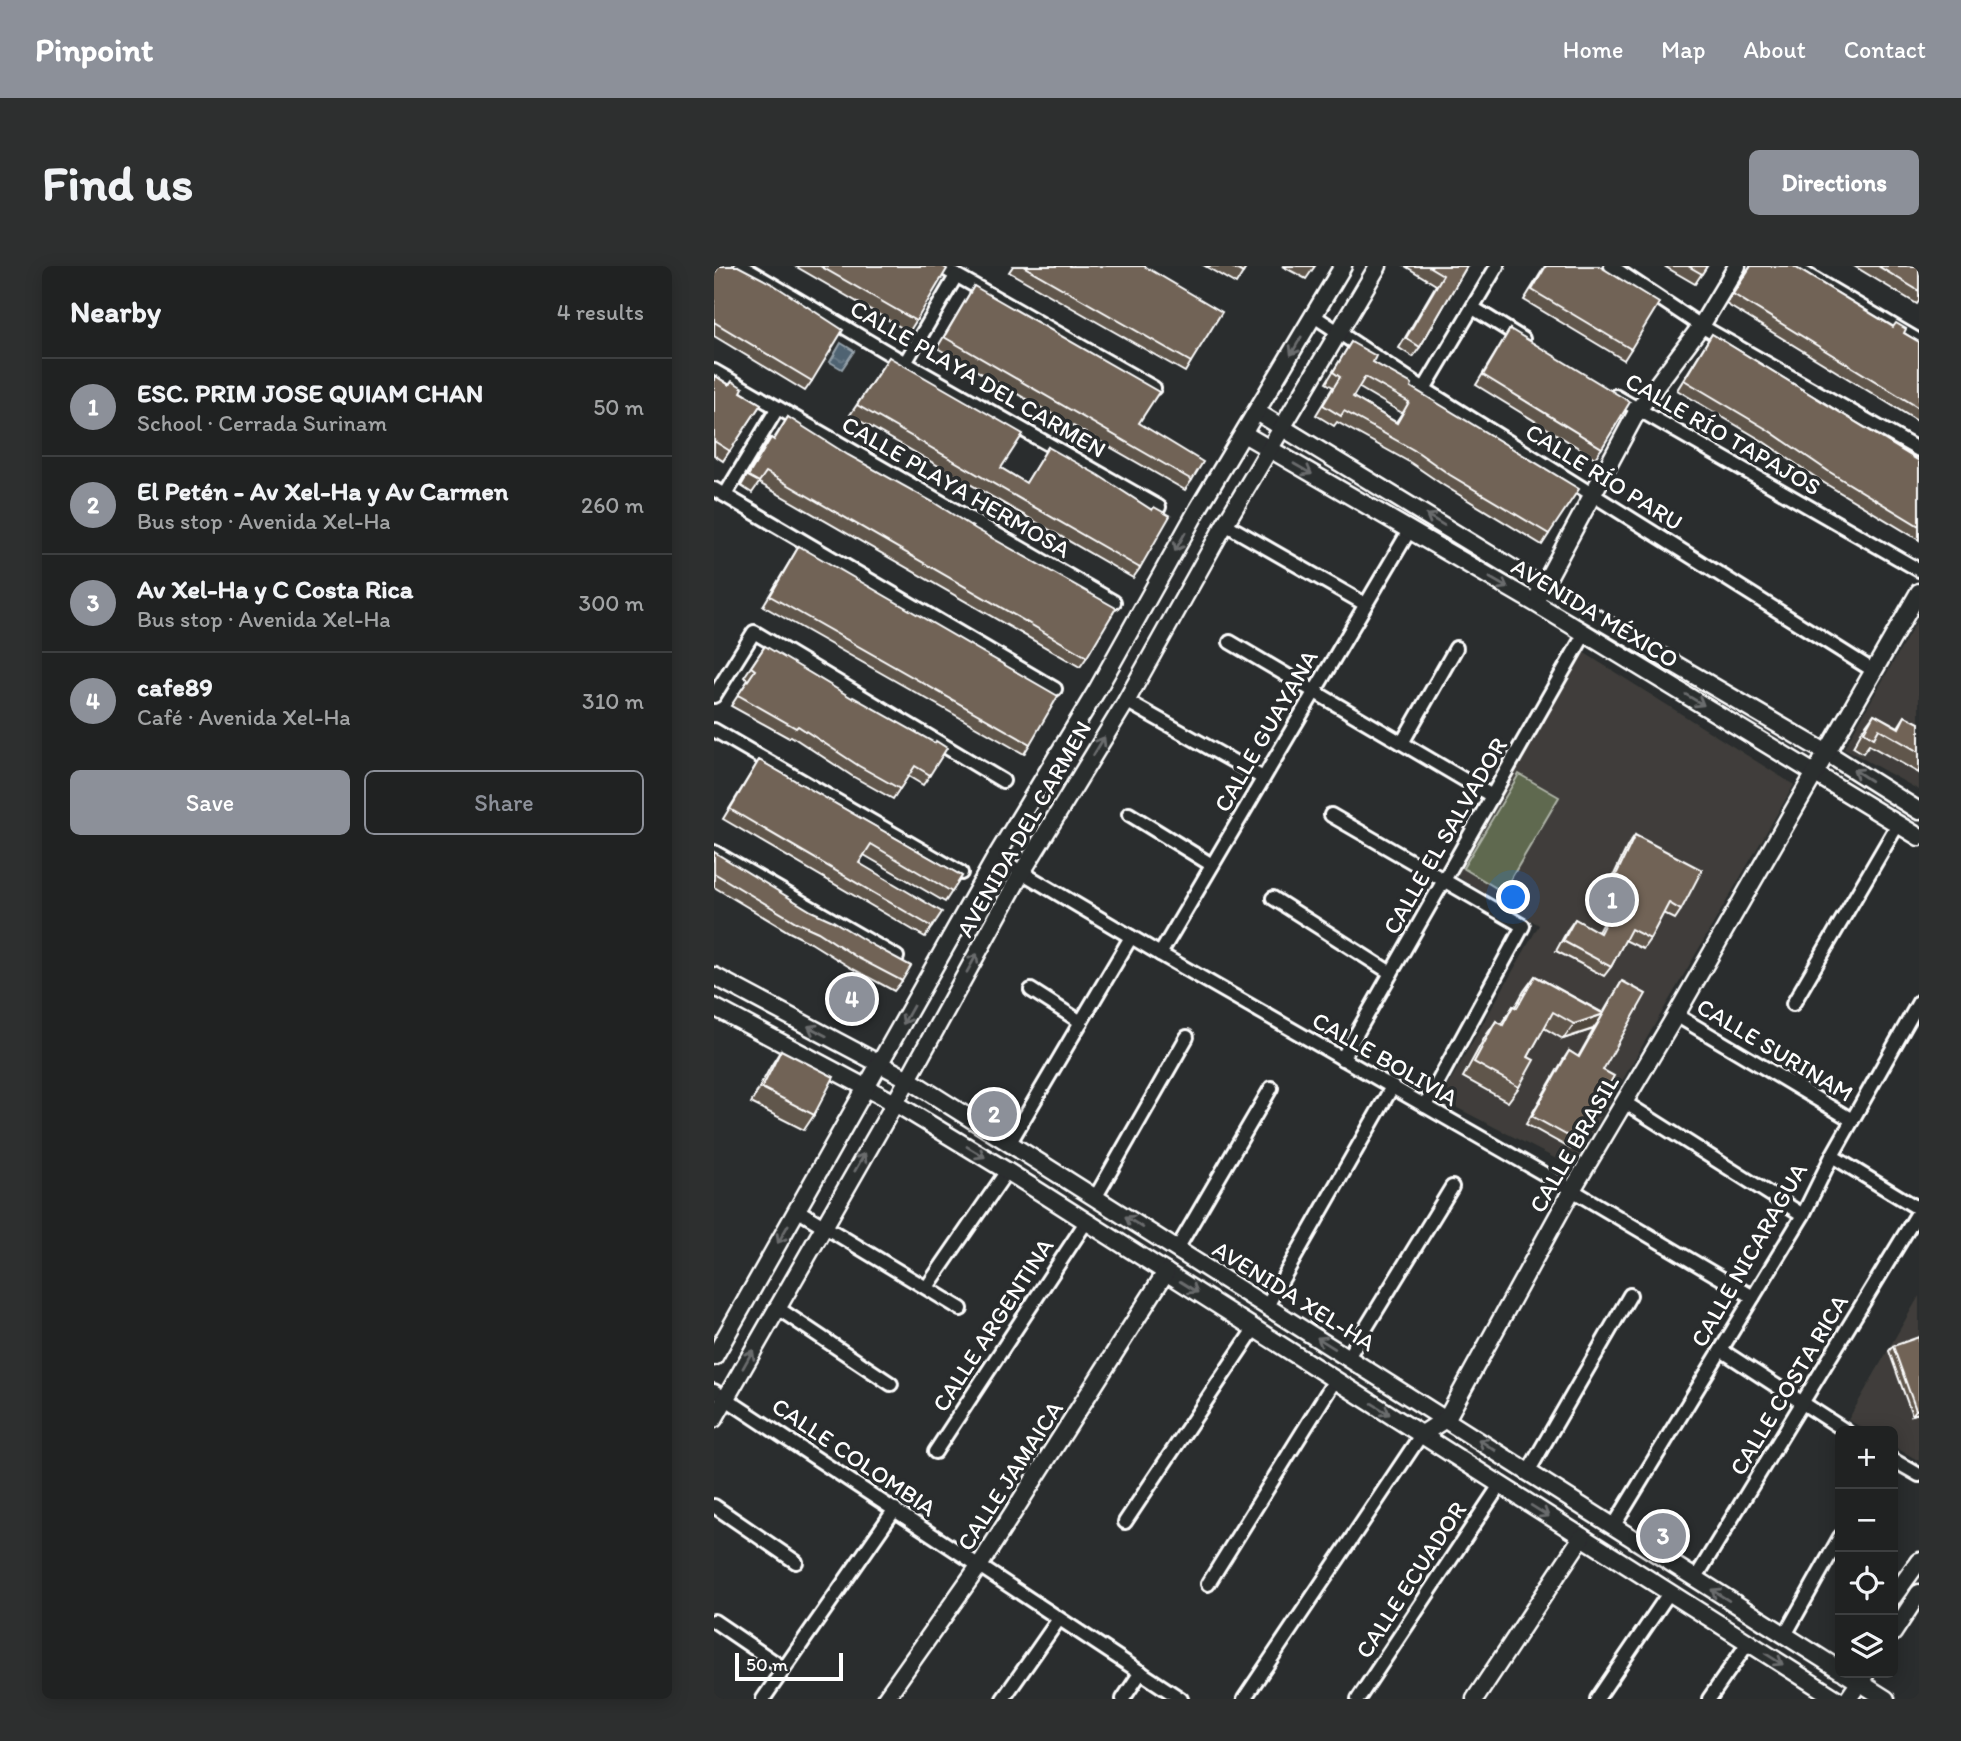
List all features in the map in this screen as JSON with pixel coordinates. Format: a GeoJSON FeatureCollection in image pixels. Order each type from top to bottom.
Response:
{"type":"FeatureCollection","features":[{"type":"Feature","properties":{"kind":"street","name":"CALLE PLAYA DEL CARMEN"},"geometry":{"type":"LineString","coordinates":[[741,266],[905,363],[1159,507]]}},
{"type":"Feature","properties":{"kind":"street"},"geometry":{"type":"LineString","coordinates":[[940,266],[1153,388]]}},
{"type":"Feature","properties":{"kind":"street","name":"AVENIDA DEL CARMEN"},"geometry":{"type":"LineString","coordinates":[[714,1357],[996,857],[1097,690],[1198,509],[1343,266]]}},
{"type":"Feature","properties":{"kind":"street","name":"AVENIDA DEL CARMEN"},"geometry":{"type":"LineString","coordinates":[[714,1419],[720,1394],[776,1307],[895,1103],[1022,872],[1126,701],[1225,524],[1378,266]]}},
{"type":"Feature","properties":{"kind":"street"},"geometry":{"type":"LineString","coordinates":[[1424,389],[1497,266]]}},
{"type":"Feature","properties":{"kind":"street"},"geometry":{"type":"LineString","coordinates":[[1611,266],[1701,326],[1919,450]]}},
{"type":"Feature","properties":{"kind":"street"},"geometry":{"type":"LineString","coordinates":[[1535,603],[1638,410],[1701,326],[1737,266]]}},
{"type":"Feature","properties":{"kind":"street"},"geometry":{"type":"LineString","coordinates":[[1793,266],[1919,341]]}},
{"type":"Feature","properties":{"kind":"street"},"geometry":{"type":"LineString","coordinates":[[905,363],[956,276]]}},
{"type":"Feature","properties":{"kind":"street"},"geometry":{"type":"LineString","coordinates":[[1473,308],[1532,345]]}},
{"type":"Feature","properties":{"kind":"street","name":"CALLE RÍO PARU"},"geometry":{"type":"LineString","coordinates":[[1314,316],[1424,389],[1874,671]]}},
{"type":"Feature","properties":{"kind":"street","name":"CALLE PLAYA HERMOSA"},"geometry":{"type":"LineString","coordinates":[[714,371],[1114,602]]}},
{"type":"Feature","properties":{"kind":"street","name":"CALLE RÍO TAPAJOS"},"geometry":{"type":"LineString","coordinates":[[1602,388],[1919,570]]}},
{"type":"Feature","properties":{"kind":"street"},"geometry":{"type":"LineString","coordinates":[[777,409],[720,492],[1055,689]]}},
{"type":"Feature","properties":{"kind":"street","name":"AVENIDA MÉXICO"},"geometry":{"type":"LineString","coordinates":[[1257,412],[1543,587],[1827,752],[1919,811]]}},
{"type":"Feature","properties":{"kind":"street","name":"AVENIDA MÉXICO"},"geometry":{"type":"LineString","coordinates":[[1244,434],[1535,603],[1919,837]]}},
{"type":"Feature","properties":{"kind":"street"},"geometry":{"type":"LineString","coordinates":[[1225,524],[1365,604]]}},
{"type":"Feature","properties":{"kind":"street","name":"CALLE GUAYANA"},"geometry":{"type":"LineString","coordinates":[[1160,954],[1409,531]]}},
{"type":"Feature","properties":{"kind":"street","name":"CALLE BRASIL"},"geometry":{"type":"LineString","coordinates":[[1447,1419],[1572,1190],[1676,1015],[1919,592]]}},
{"type":"Feature","properties":{"kind":"street"},"geometry":{"type":"LineString","coordinates":[[714,696],[754,632],[1003,780]]}},
{"type":"Feature","properties":{"kind":"street","name":"CALLE EL SALVADOR"},"geometry":{"type":"LineString","coordinates":[[1342,1059],[1585,634]]}},
{"type":"Feature","properties":{"kind":"street"},"geometry":{"type":"LineString","coordinates":[[1230,642],[1492,796]]}},
{"type":"Feature","properties":{"kind":"street"},"geometry":{"type":"LineString","coordinates":[[1402,743],[1456,648]]}},
{"type":"Feature","properties":{"kind":"street"},"geometry":{"type":"LineString","coordinates":[[1126,701],[1263,778]]}},
{"type":"Feature","properties":{"kind":"street"},"geometry":{"type":"LineString","coordinates":[[714,730],[961,873]]}},
{"type":"Feature","properties":{"kind":"street"},"geometry":{"type":"LineString","coordinates":[[1129,814],[1212,864]]}},
{"type":"Feature","properties":{"kind":"street"},"geometry":{"type":"LineString","coordinates":[[1331,815],[1523,926],[1425,1106]]}},
{"type":"Feature","properties":{"kind":"street"},"geometry":{"type":"LineString","coordinates":[[1793,1004],[1898,824]]}},
{"type":"Feature","properties":{"kind":"street"},"geometry":{"type":"LineString","coordinates":[[714,852],[897,957]]}},
{"type":"Feature","properties":{"kind":"street","name":"CALLE BOLIVIA"},"geometry":{"type":"LineString","coordinates":[[996,857],[1753,1297]]}},
{"type":"Feature","properties":{"kind":"street"},"geometry":{"type":"LineString","coordinates":[[1273,898],[1391,973]]}},
{"type":"Feature","properties":{"kind":"street"},"geometry":{"type":"LineString","coordinates":[[1009,1144],[1131,937]]}},
{"type":"Feature","properties":{"kind":"street","name":"AVENIDA XEL-HA"},"geometry":{"type":"LineString","coordinates":[[714,976],[908,1079],[1835,1667]]}},
{"type":"Feature","properties":{"kind":"street"},"geometry":{"type":"LineString","coordinates":[[1031,990],[1081,1022]]}},
{"type":"Feature","properties":{"kind":"street","name":"CALLE NICARAGUA"},"geometry":{"type":"LineString","coordinates":[[1613,1527],[1803,1215],[1832,1156],[1919,1002]]}},
{"type":"Feature","properties":{"kind":"street","name":"AVENIDA XEL-HA"},"geometry":{"type":"LineString","coordinates":[[714,1007],[895,1103],[1007,1171],[1669,1592],[1828,1697]]}},
{"type":"Feature","properties":{"kind":"street","name":"CALLE SURINAM"},"geometry":{"type":"LineString","coordinates":[[1676,1015],[1852,1120]]}},
{"type":"Feature","properties":{"kind":"street"},"geometry":{"type":"LineString","coordinates":[[1095,1198],[1187,1037]]}},
{"type":"Feature","properties":{"kind":"street"},"geometry":{"type":"LineString","coordinates":[[1267,1306],[1392,1087]]}},
{"type":"Feature","properties":{"kind":"street"},"geometry":{"type":"LineString","coordinates":[[1177,1249],[1271,1088]]}},
{"type":"Feature","properties":{"kind":"street"},"geometry":{"type":"LineString","coordinates":[[1624,1102],[1803,1215]]}},
{"type":"Feature","properties":{"kind":"street"},"geometry":{"type":"LineString","coordinates":[[1832,1156],[1919,1210]]}},
{"type":"Feature","properties":{"kind":"street"},"geometry":{"type":"LineString","coordinates":[[927,1287],[1007,1171]]}},
{"type":"Feature","properties":{"kind":"street"},"geometry":{"type":"LineString","coordinates":[[1348,1357],[1452,1187]]}},
{"type":"Feature","properties":{"kind":"street"},"geometry":{"type":"LineString","coordinates":[[797,1210],[961,1309]]}},
{"type":"Feature","properties":{"kind":"street","name":"CALLE COSTA RICA"},"geometry":{"type":"LineString","coordinates":[[1695,1579],[1919,1210]]}},
{"type":"Feature","properties":{"kind":"street","name":"CALLE ARGENTINA"},"geometry":{"type":"LineString","coordinates":[[936,1452],[1086,1222]]}},
{"type":"Feature","properties":{"kind":"street","name":"CALLE JAMAICA"},"geometry":{"type":"LineString","coordinates":[[885,1699],[979,1566],[1166,1272]]}},
{"type":"Feature","properties":{"kind":"street"},"geometry":{"type":"LineString","coordinates":[[1528,1472],[1630,1295]]}},
{"type":"Feature","properties":{"kind":"street"},"geometry":{"type":"LineString","coordinates":[[776,1307],[891,1384]]}},
{"type":"Feature","properties":{"kind":"street"},"geometry":{"type":"LineString","coordinates":[[1125,1522],[1254,1329]]}},
{"type":"Feature","properties":{"kind":"street"},"geometry":{"type":"LineString","coordinates":[[1721,1350],[1838,1426]]}},
{"type":"Feature","properties":{"kind":"street"},"geometry":{"type":"LineString","coordinates":[[1208,1584],[1335,1380]]}},
{"type":"Feature","properties":{"kind":"street","name":"CALLE COLOMBIA"},"geometry":{"type":"LineString","coordinates":[[720,1394],[1181,1699]]}},
{"type":"Feature","properties":{"kind":"street"},"geometry":{"type":"LineString","coordinates":[[1244,1699],[1421,1434],[1447,1419]]}},
{"type":"Feature","properties":{"kind":"street"},"geometry":{"type":"LineString","coordinates":[[1898,1463],[1919,1475]]}},
{"type":"Feature","properties":{"kind":"street","name":"CALLE ECUADOR"},"geometry":{"type":"LineString","coordinates":[[1358,1699],[1500,1485]]}},
{"type":"Feature","properties":{"kind":"street"},"geometry":{"type":"LineString","coordinates":[[714,1506],[796,1562]]}},
{"type":"Feature","properties":{"kind":"street"},"geometry":{"type":"LineString","coordinates":[[763,1699],[895,1509]]}},
{"type":"Feature","properties":{"kind":"street"},"geometry":{"type":"LineString","coordinates":[[1475,1699],[1582,1537]]}},
{"type":"Feature","properties":{"kind":"street"},"geometry":{"type":"LineString","coordinates":[[1785,1635],[1835,1546]]}},
{"type":"Feature","properties":{"kind":"street"},"geometry":{"type":"LineString","coordinates":[[1898,1590],[1919,1561]]}},
{"type":"Feature","properties":{"kind":"street"},"geometry":{"type":"LineString","coordinates":[[1597,1699],[1669,1592]]}},
{"type":"Feature","properties":{"kind":"street"},"geometry":{"type":"LineString","coordinates":[[1898,1625],[1919,1593]]}},
{"type":"Feature","properties":{"kind":"street"},"geometry":{"type":"LineString","coordinates":[[1003,1699],[1059,1619]]}},
{"type":"Feature","properties":{"kind":"street"},"geometry":{"type":"LineString","coordinates":[[714,1621],[783,1668]]}},
{"type":"Feature","properties":{"kind":"street"},"geometry":{"type":"LineString","coordinates":[[1709,1699],[1748,1643]]}},
{"type":"Feature","properties":{"kind":"street"},"geometry":{"type":"LineString","coordinates":[[1123,1699],[1141,1672]]}},
{"type":"Feature","properties":{"kind":"street"},"geometry":{"type":"LineString","coordinates":[[1828,1697],[1836,1678]]}},
{"type":"Feature","properties":{"kind":"street"},"geometry":{"type":"LineString","coordinates":[[1848,1699],[1862,1678]]}},
{"type":"Feature","properties":{"kind":"street"},"geometry":{"type":"LineString","coordinates":[[1864,1678],[1886,1699]]}},
{"type":"Feature","properties":{"kind":"shaded area"},"geometry":{"type":"Polygon","coordinates":[[[1919,617],[1919,790],[1844,748],[1919,617]]]}},
{"type":"Feature","properties":{"kind":"shaded area"},"geometry":{"type":"Polygon","coordinates":[[[1583,652],[1794,785],[1572,1167],[1440,1099],[1539,925],[1455,875],[1583,652]]]}},
{"type":"Feature","properties":{"kind":"shaded area"},"geometry":{"type":"Polygon","coordinates":[[[1919,1296],[1919,1461],[1898,1449],[1898,1426],[1859,1426],[1848,1420],[1919,1296]]]}},
{"type":"Feature","properties":{"kind":"green space"},"geometry":{"type":"Polygon","coordinates":[[[1519,774],[1559,797],[1503,892],[1463,868],[1519,774]]]}},
{"type":"Feature","properties":{"kind":"water"},"geometry":{"type":"Polygon","coordinates":[[[841,343],[854,351],[842,369],[830,362],[841,343]]]}},
{"type":"Feature","properties":{"kind":"building"},"geometry":{"type":"Polygon","coordinates":[[[719,266],[738,266],[774,285],[843,330],[812,381],[714,322],[714,274],[719,266]]]}},
{"type":"Feature","properties":{"kind":"building"},"geometry":{"type":"Polygon","coordinates":[[[820,266],[942,266],[947,269],[916,321],[820,266]]]}},
{"type":"Feature","properties":{"kind":"building"},"geometry":{"type":"Polygon","coordinates":[[[1023,266],[1144,266],[1222,312],[1191,362],[1023,266]]]}},
{"type":"Feature","properties":{"kind":"building"},"geometry":{"type":"Polygon","coordinates":[[[1230,266],[1247,266],[1243,273],[1230,266]]]}},
{"type":"Feature","properties":{"kind":"building"},"geometry":{"type":"Polygon","coordinates":[[[1428,266],[1467,266],[1420,347],[1406,338],[1443,275],[1428,266]]]}},
{"type":"Feature","properties":{"kind":"building"},"geometry":{"type":"Polygon","coordinates":[[[1546,266],[1599,266],[1659,303],[1631,349],[1532,290],[1546,266]]]}},
{"type":"Feature","properties":{"kind":"building"},"geometry":{"type":"Polygon","coordinates":[[[1688,266],[1707,266],[1702,274],[1688,266]]]}},
{"type":"Feature","properties":{"kind":"building"},"geometry":{"type":"Polygon","coordinates":[[[1751,266],[1793,266],[1893,327],[1896,323],[1906,329],[1904,333],[1919,342],[1919,408],[1733,294],[1751,266]]]}},
{"type":"Feature","properties":{"kind":"building"},"geometry":{"type":"Polygon","coordinates":[[[1878,266],[1919,266],[1919,291],[1878,266]]]}},
{"type":"Feature","properties":{"kind":"building"},"geometry":{"type":"Polygon","coordinates":[[[974,286],[1159,392],[1139,423],[1203,462],[1192,480],[944,337],[974,286]]]}},
{"type":"Feature","properties":{"kind":"building"},"geometry":{"type":"Polygon","coordinates":[[[1510,329],[1630,402],[1602,448],[1483,375],[1510,329]]]}},
{"type":"Feature","properties":{"kind":"building"},"geometry":{"type":"Polygon","coordinates":[[[1712,334],[1919,461],[1919,526],[1684,380],[1712,334]]]}},
{"type":"Feature","properties":{"kind":"building"},"geometry":{"type":"Polygon","coordinates":[[[1351,342],[1376,356],[1373,362],[1412,384],[1411,387],[1579,489],[1549,534],[1450,475],[1419,453],[1344,411],[1341,416],[1323,405],[1340,377],[1333,372],[1351,342]],[[1365,377],[1353,397],[1397,423],[1409,402],[1365,377]]]}},
{"type":"Feature","properties":{"kind":"building"},"geometry":{"type":"Polygon","coordinates":[[[889,357],[1023,434],[1001,468],[1026,483],[1048,447],[1152,510],[1154,507],[1170,516],[1140,568],[857,405],[889,357]]]}},
{"type":"Feature","properties":{"kind":"building"},"geometry":{"type":"Polygon","coordinates":[[[714,375],[729,385],[732,381],[743,388],[741,392],[761,404],[730,451],[714,441],[714,375]]]}},
{"type":"Feature","properties":{"kind":"building"},"geometry":{"type":"Polygon","coordinates":[[[788,417],[848,455],[1116,608],[1087,657],[766,472],[759,482],[748,476],[771,438],[774,440],[788,417]]]}},
{"type":"Feature","properties":{"kind":"building"},"geometry":{"type":"Polygon","coordinates":[[[799,546],[1058,696],[1030,744],[770,596],[799,546]]]}},
{"type":"Feature","properties":{"kind":"building"},"geometry":{"type":"Polygon","coordinates":[[[765,646],[852,698],[947,748],[930,775],[915,766],[900,789],[798,726],[796,728],[738,695],[755,670],[751,667],[765,646]]]}},
{"type":"Feature","properties":{"kind":"building"},"geometry":{"type":"Polygon","coordinates":[[[1874,714],[1899,728],[1905,716],[1919,723],[1919,752],[1879,729],[1874,738],[1864,732],[1874,714]]]}},
{"type":"Feature","properties":{"kind":"building"},"geometry":{"type":"Polygon","coordinates":[[[759,760],[962,876],[952,892],[871,844],[859,863],[942,912],[932,927],[730,809],[759,760]]]}},
{"type":"Feature","properties":{"kind":"building"},"geometry":{"type":"Polygon","coordinates":[[[1635,835],[1702,870],[1681,910],[1669,903],[1650,939],[1631,929],[1611,967],[1563,941],[1575,919],[1600,933],[1627,881],[1616,875],[1635,835]]]}},
{"type":"Feature","properties":{"kind":"building"},"geometry":{"type":"Polygon","coordinates":[[[714,852],[811,911],[911,966],[902,981],[714,873],[714,852]]]}},
{"type":"Feature","properties":{"kind":"building"},"geometry":{"type":"Polygon","coordinates":[[[1535,976],[1604,1014],[1574,1024],[1553,1012],[1528,1057],[1534,1060],[1519,1087],[1474,1062],[1496,1021],[1503,1025],[1513,1006],[1517,1008],[1535,976]]]}},
{"type":"Feature","properties":{"kind":"building"},"geometry":{"type":"Polygon","coordinates":[[[1622,981],[1646,994],[1603,1070],[1614,1076],[1577,1141],[1532,1116],[1569,1051],[1579,1057],[1622,981]]]}},
{"type":"Feature","properties":{"kind":"building"},"geometry":{"type":"Polygon","coordinates":[[[781,1050],[834,1077],[814,1115],[762,1088],[781,1050]]]}},
{"type":"Feature","properties":{"kind":"building"},"geometry":{"type":"Polygon","coordinates":[[[1919,1337],[1919,1409],[1916,1410],[1893,1346],[1919,1337]]]}},
{"type":"Feature","properties":{"kind":"place","name":"ESC. PRIM JOSE QUIAM CHAN"},"geometry":{"type":"Point","coordinates":[1612,900]}},
{"type":"Feature","properties":{"kind":"place","name":"cafe89"},"geometry":{"type":"Point","coordinates":[852,999]}},
{"type":"Feature","properties":{"kind":"place","name":"El Petén - Av Xel-Ha y Av Carmen"},"geometry":{"type":"Point","coordinates":[994,1114]}},
{"type":"Feature","properties":{"kind":"place","name":"Av Xel-Ha y C Costa Rica"},"geometry":{"type":"Point","coordinates":[1663,1536]}}]}
